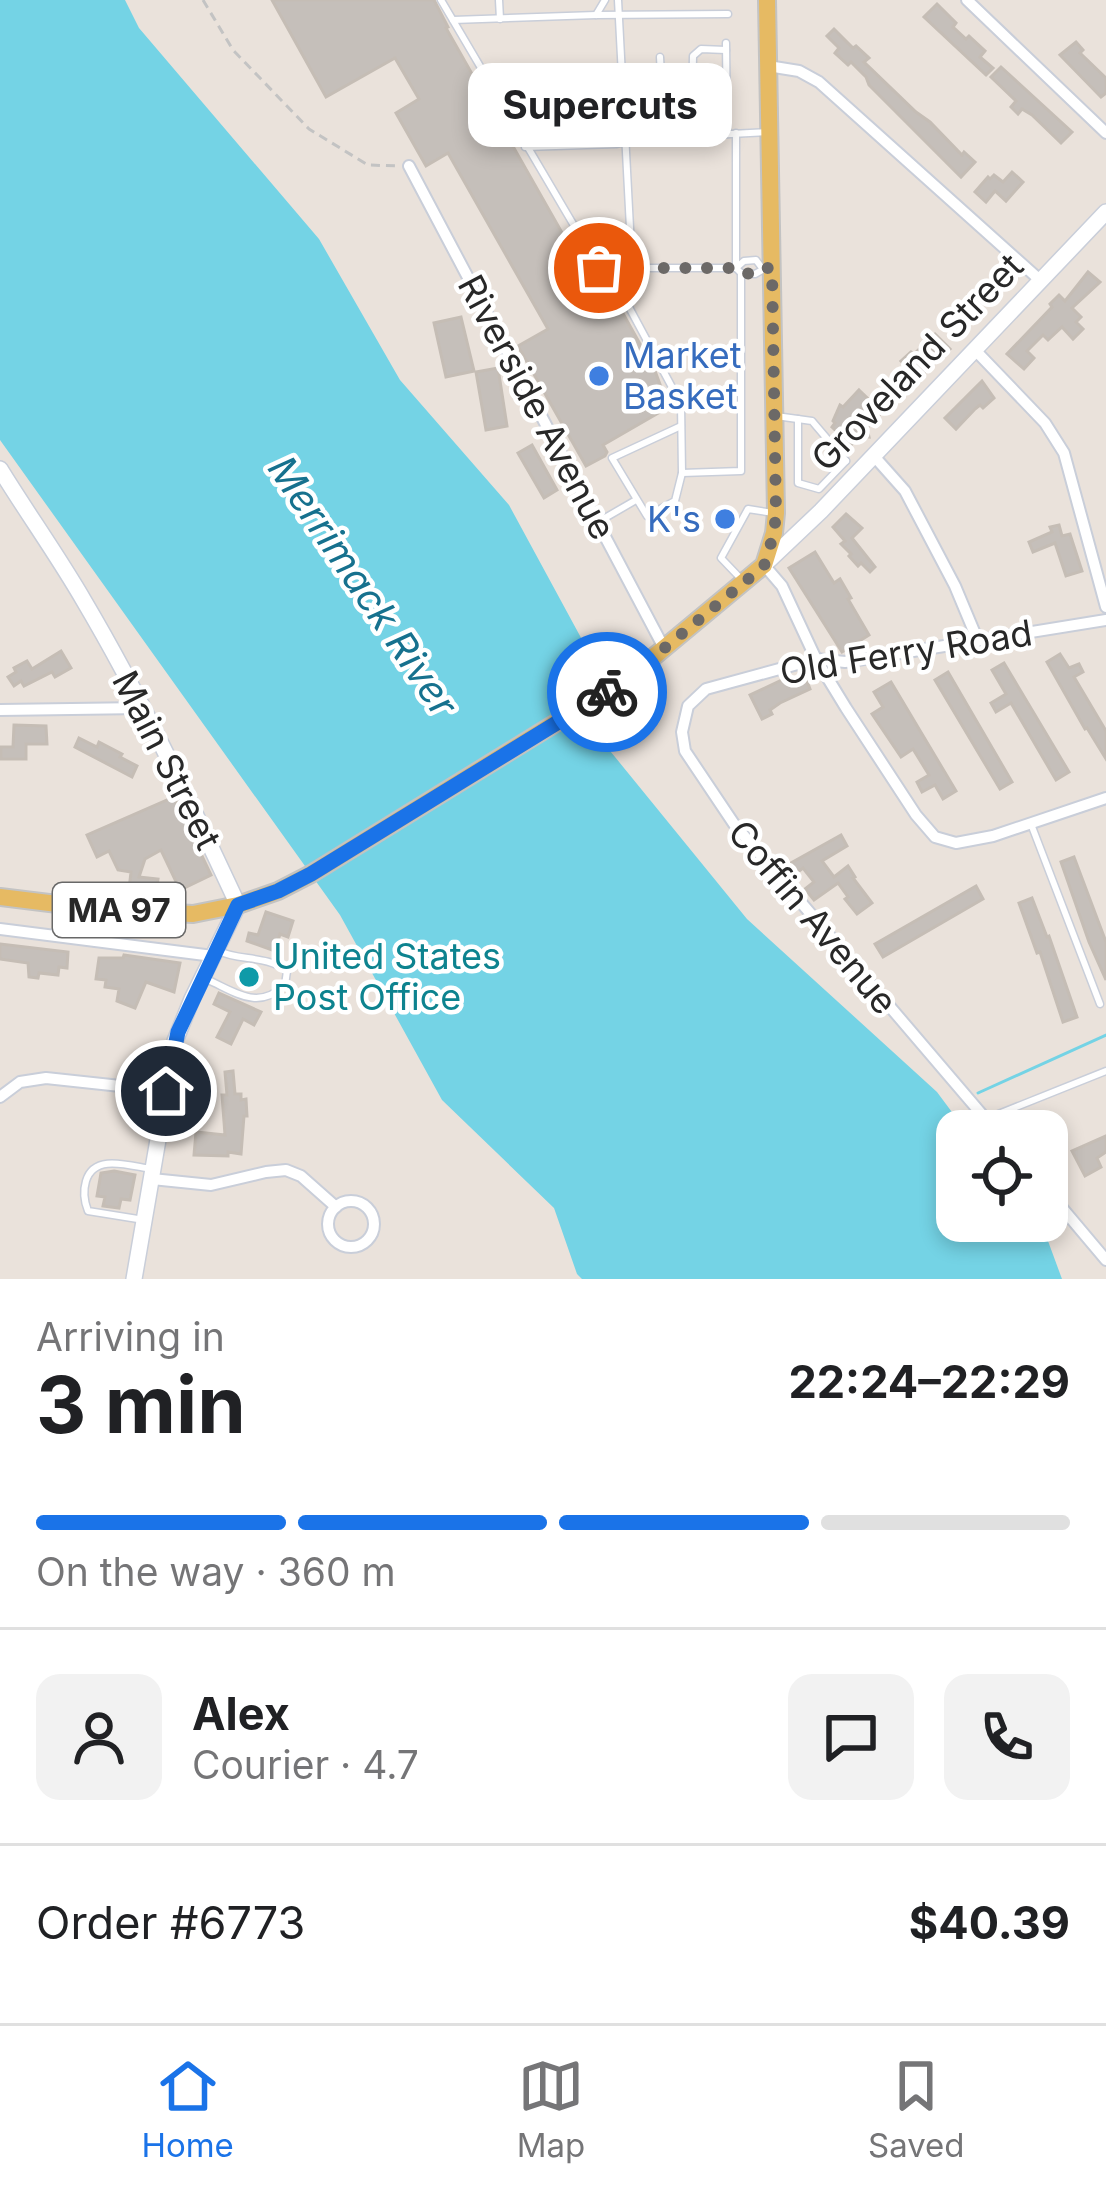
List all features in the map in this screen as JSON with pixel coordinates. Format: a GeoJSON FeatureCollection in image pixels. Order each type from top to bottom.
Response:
{"type":"FeatureCollection","features":[{"type":"Feature","properties":{"kind":"main road"},"geometry":{"type":"LineString","coordinates":[[764,566],[776,513],[767,268],[767,0]]}},
{"type":"Feature","properties":{"kind":"main road","name":"Groveland Street"},"geometry":{"type":"LineString","coordinates":[[664,649],[764,566],[851,467],[874,455],[1106,212]]}},
{"type":"Feature","properties":{"kind":"main road","name":"Main Street"},"geometry":{"type":"LineString","coordinates":[[0,470],[85,603],[238,905]]}},
{"type":"Feature","properties":{"kind":"main road","name":"MA 97"},"geometry":{"type":"LineString","coordinates":[[0,897],[193,914],[278,891],[627,679],[664,649]]}},
{"type":"Feature","properties":{"kind":"main road"},"geometry":{"type":"LineString","coordinates":[[134,1279],[178,1032],[238,905]]}},
{"type":"Feature","properties":{"kind":"street"},"geometry":{"type":"LineString","coordinates":[[967,0],[1106,133]]}},
{"type":"Feature","properties":{"kind":"street"},"geometry":{"type":"LineString","coordinates":[[768,66],[799,71],[818,82],[1041,281]]}},
{"type":"Feature","properties":{"kind":"street","name":"Riverside Avenue"},"geometry":{"type":"LineString","coordinates":[[409,166],[664,649]]}},
{"type":"Feature","properties":{"kind":"street"},"geometry":{"type":"LineString","coordinates":[[975,350],[1045,423],[1064,453],[1106,607]]}},
{"type":"Feature","properties":{"kind":"street"},"geometry":{"type":"LineString","coordinates":[[874,455],[905,491],[978,641]]}},
{"type":"Feature","properties":{"kind":"street"},"geometry":{"type":"LineString","coordinates":[[764,566],[782,586],[816,659],[934,837],[966,842],[993,836],[1106,798]]}},
{"type":"Feature","properties":{"kind":"street","name":"Old Ferry Road"},"geometry":{"type":"LineString","coordinates":[[706,689],[816,659],[845,662],[1106,620]]}},
{"type":"Feature","properties":{"kind":"street","name":"Coffin Avenue"},"geometry":{"type":"LineString","coordinates":[[706,689],[688,706],[682,733],[685,751],[704,783],[978,1110]]}},
{"type":"Feature","properties":{"kind":"street"},"geometry":{"type":"LineString","coordinates":[[0,710],[142,708]]}},
{"type":"Feature","properties":{"kind":"street"},"geometry":{"type":"LineString","coordinates":[[96,941],[98,909]]}},
{"type":"Feature","properties":{"kind":"street"},"geometry":{"type":"LineString","coordinates":[[0,929],[215,953]]}},
{"type":"Feature","properties":{"kind":"street"},"geometry":{"type":"LineString","coordinates":[[0,1097],[20,1082],[46,1078],[166,1091]]}},
{"type":"Feature","properties":{"kind":"street"},"geometry":{"type":"LineString","coordinates":[[153,1174],[211,1185],[286,1170],[302,1176],[336,1207]]}},
{"type":"Feature","properties":{"kind":"street"},"geometry":{"type":"LineString","coordinates":[[352,1201],[368,1208],[374,1223],[364,1243],[348,1246],[333,1238],[328,1222],[336,1207],[352,1201]]}},
{"type":"Feature","properties":{"kind":"street"},"geometry":{"type":"LineString","coordinates":[[1068,1215],[1106,1260]]}},
{"type":"Feature","properties":{"kind":"lane"},"geometry":{"type":"LineString","coordinates":[[441,0],[599,268],[738,271]]}},
{"type":"Feature","properties":{"kind":"lane"},"geometry":{"type":"LineString","coordinates":[[499,0],[500,19]]}},
{"type":"Feature","properties":{"kind":"lane"},"geometry":{"type":"LineString","coordinates":[[596,15],[605,0]]}},
{"type":"Feature","properties":{"kind":"lane"},"geometry":{"type":"LineString","coordinates":[[618,0],[632,266]]}},
{"type":"Feature","properties":{"kind":"lane"},"geometry":{"type":"LineString","coordinates":[[453,20],[728,14]]}},
{"type":"Feature","properties":{"kind":"lane"},"geometry":{"type":"LineString","coordinates":[[660,57],[662,112],[682,120],[692,107],[692,56],[701,49],[726,46],[738,271],[741,471],[682,473]]}},
{"type":"Feature","properties":{"kind":"lane"},"geometry":{"type":"LineString","coordinates":[[526,148],[769,132]]}},
{"type":"Feature","properties":{"kind":"lane"},"geometry":{"type":"LineString","coordinates":[[738,271],[744,261],[756,260],[767,268]]}},
{"type":"Feature","properties":{"kind":"lane"},"geometry":{"type":"LineString","coordinates":[[608,268],[681,404],[682,473],[675,501],[647,516],[612,458],[681,426]]}},
{"type":"Feature","properties":{"kind":"lane"},"geometry":{"type":"LineString","coordinates":[[774,416],[798,419],[812,421],[851,467],[819,489],[798,483],[798,419]]}},
{"type":"Feature","properties":{"kind":"lane"},"geometry":{"type":"LineString","coordinates":[[598,522],[637,500]]}},
{"type":"Feature","properties":{"kind":"lane"},"geometry":{"type":"LineString","coordinates":[[743,582],[721,557],[748,509],[776,513]]}},
{"type":"Feature","properties":{"kind":"lane"},"geometry":{"type":"LineString","coordinates":[[1031,824],[1100,1004]]}},
{"type":"Feature","properties":{"kind":"lane"},"geometry":{"type":"LineString","coordinates":[[203,977],[253,999],[265,999],[285,985],[286,971],[280,965],[215,953]]}},
{"type":"Feature","properties":{"kind":"lane"},"geometry":{"type":"LineString","coordinates":[[1008,1110],[1106,1071]]}},
{"type":"Feature","properties":{"kind":"lane"},"geometry":{"type":"LineString","coordinates":[[145,1220],[88,1211],[85,1183],[89,1172],[104,1163],[153,1174]]}},
{"type":"Feature","properties":{"kind":"path"},"geometry":{"type":"LineString","coordinates":[[203,0],[232,50],[308,129],[368,165],[409,166]]}},
{"type":"Feature","properties":{"kind":"water","name":"Merrimack River"},"geometry":{"type":"Polygon","coordinates":[[[0,0],[125,0],[139,28],[319,239],[400,380],[509,505],[605,682],[602,741],[747,919],[937,1092],[950,1110],[936,1110],[936,1242],[1048,1242],[1062,1279],[582,1279],[554,1208],[442,1100],[340,915],[0,440],[0,0]]]}},
{"type":"Feature","properties":{"kind":"building"},"geometry":{"type":"Polygon","coordinates":[[[272,0],[434,0],[595,291],[621,310],[655,371],[661,387],[656,390],[667,408],[603,445],[605,456],[586,466],[518,346],[548,329],[448,153],[426,166],[396,113],[419,99],[395,58],[326,97],[272,0]]]}},
{"type":"Feature","properties":{"kind":"building"},"geometry":{"type":"Polygon","coordinates":[[[937,4],[956,23],[953,27],[985,51],[980,57],[993,68],[986,75],[924,17],[937,4]]]}},
{"type":"Feature","properties":{"kind":"building"},"geometry":{"type":"Polygon","coordinates":[[[834,29],[869,58],[864,62],[916,112],[975,162],[961,177],[851,62],[848,65],[835,53],[839,48],[827,36],[834,29]]]}},
{"type":"Feature","properties":{"kind":"building"},"geometry":{"type":"Polygon","coordinates":[[[1076,42],[1083,50],[1080,53],[1106,78],[1106,93],[1101,97],[1060,55],[1076,42]]]}},
{"type":"Feature","properties":{"kind":"building"},"geometry":{"type":"Polygon","coordinates":[[[1001,67],[1072,132],[1061,143],[1032,115],[1022,109],[1018,114],[1011,107],[1016,101],[991,77],[1001,67]]]}},
{"type":"Feature","properties":{"kind":"building"},"geometry":{"type":"Polygon","coordinates":[[[1012,172],[1023,182],[1006,201],[995,191],[986,202],[975,192],[988,177],[994,175],[1003,182],[1012,172]]]}},
{"type":"Feature","properties":{"kind":"building"},"geometry":{"type":"Polygon","coordinates":[[[1088,272],[1100,282],[1072,308],[1081,317],[1076,322],[1083,329],[1073,339],[1062,327],[1048,340],[1043,335],[1027,351],[1034,358],[1024,369],[1007,354],[1050,304],[1059,295],[1065,301],[1088,272]]]}},
{"type":"Feature","properties":{"kind":"building"},"geometry":{"type":"Polygon","coordinates":[[[461,317],[474,371],[446,377],[434,323],[461,317]]]}},
{"type":"Feature","properties":{"kind":"building"},"geometry":{"type":"Polygon","coordinates":[[[935,334],[950,349],[918,379],[901,361],[935,334]]]}},
{"type":"Feature","properties":{"kind":"building"},"geometry":{"type":"Polygon","coordinates":[[[498,368],[507,426],[486,430],[476,372],[498,368]]]}},
{"type":"Feature","properties":{"kind":"building"},"geometry":{"type":"Polygon","coordinates":[[[982,381],[994,398],[956,429],[945,418],[982,381]]]}},
{"type":"Feature","properties":{"kind":"building"},"geometry":{"type":"Polygon","coordinates":[[[859,390],[882,412],[867,428],[869,437],[860,436],[851,445],[832,427],[840,405],[859,390]]]}},
{"type":"Feature","properties":{"kind":"building"},"geometry":{"type":"Polygon","coordinates":[[[532,445],[557,490],[544,498],[518,453],[532,445]]]}},
{"type":"Feature","properties":{"kind":"building"},"geometry":{"type":"Polygon","coordinates":[[[846,514],[862,528],[852,538],[875,567],[870,572],[849,556],[841,544],[845,541],[833,527],[846,514]]]}},
{"type":"Feature","properties":{"kind":"building"},"geometry":{"type":"Polygon","coordinates":[[[1059,525],[1062,536],[1070,534],[1082,571],[1066,576],[1055,543],[1033,552],[1029,542],[1059,525]]]}},
{"type":"Feature","properties":{"kind":"building"},"geometry":{"type":"Polygon","coordinates":[[[815,552],[834,583],[840,579],[869,635],[842,652],[789,568],[815,552]]]}},
{"type":"Feature","properties":{"kind":"building"},"geometry":{"type":"Polygon","coordinates":[[[61,651],[71,668],[55,677],[52,672],[14,686],[8,677],[27,661],[32,669],[61,651]]]}},
{"type":"Feature","properties":{"kind":"building"},"geometry":{"type":"Polygon","coordinates":[[[1060,654],[1069,668],[1079,664],[1083,672],[1074,677],[1106,731],[1106,759],[1047,662],[1060,654]]]}},
{"type":"Feature","properties":{"kind":"building"},"geometry":{"type":"Polygon","coordinates":[[[1004,663],[1069,772],[1056,780],[1011,703],[996,712],[991,703],[1006,694],[992,670],[1004,663]]]}},
{"type":"Feature","properties":{"kind":"building"},"geometry":{"type":"Polygon","coordinates":[[[948,672],[1012,782],[1000,789],[935,680],[948,672]]]}},
{"type":"Feature","properties":{"kind":"building"},"geometry":{"type":"Polygon","coordinates":[[[805,676],[810,689],[780,703],[762,719],[750,695],[788,677],[790,683],[805,676]]]}},
{"type":"Feature","properties":{"kind":"building"},"geometry":{"type":"Polygon","coordinates":[[[891,682],[956,791],[943,799],[935,785],[922,792],[917,782],[929,775],[913,749],[901,757],[872,714],[883,707],[874,692],[891,682]]]}},
{"type":"Feature","properties":{"kind":"building"},"geometry":{"type":"Polygon","coordinates":[[[14,725],[46,726],[47,744],[26,744],[26,759],[1,759],[1,747],[13,747],[14,725]]]}},
{"type":"Feature","properties":{"kind":"building"},"geometry":{"type":"Polygon","coordinates":[[[79,738],[122,754],[137,766],[132,777],[75,747],[79,738]]]}},
{"type":"Feature","properties":{"kind":"building"},"geometry":{"type":"Polygon","coordinates":[[[174,797],[211,875],[180,890],[161,850],[145,859],[139,877],[158,879],[155,899],[128,898],[131,872],[118,870],[109,851],[97,857],[87,835],[174,797]]]}},
{"type":"Feature","properties":{"kind":"building"},"geometry":{"type":"Polygon","coordinates":[[[841,835],[847,846],[822,861],[834,877],[848,866],[872,903],[857,914],[838,883],[814,900],[805,889],[814,882],[803,868],[798,872],[791,863],[841,835]]]}},
{"type":"Feature","properties":{"kind":"building"},"geometry":{"type":"Polygon","coordinates":[[[1074,857],[1106,942],[1106,980],[1061,862],[1074,857]]]}},
{"type":"Feature","properties":{"kind":"building"},"geometry":{"type":"Polygon","coordinates":[[[976,886],[983,899],[883,957],[875,944],[976,886]]]}},
{"type":"Feature","properties":{"kind":"building"},"geometry":{"type":"Polygon","coordinates":[[[1032,898],[1077,1017],[1063,1022],[1019,903],[1032,898]]]}},
{"type":"Feature","properties":{"kind":"building"},"geometry":{"type":"Polygon","coordinates":[[[266,912],[293,921],[288,937],[280,934],[275,951],[247,941],[249,933],[258,935],[266,912]]]}},
{"type":"Feature","properties":{"kind":"building"},"geometry":{"type":"Polygon","coordinates":[[[0,944],[68,952],[67,968],[59,967],[58,975],[29,977],[28,963],[0,959],[0,944]]]}},
{"type":"Feature","properties":{"kind":"building"},"geometry":{"type":"Polygon","coordinates":[[[124,955],[180,963],[174,992],[146,982],[135,1008],[117,1001],[119,989],[105,987],[106,980],[96,979],[99,958],[124,955]]]}},
{"type":"Feature","properties":{"kind":"building"},"geometry":{"type":"Polygon","coordinates":[[[219,993],[261,1012],[254,1025],[243,1019],[231,1044],[217,1037],[230,1012],[214,1004],[219,993]]]}},
{"type":"Feature","properties":{"kind":"building"},"geometry":{"type":"Polygon","coordinates":[[[233,1071],[235,1094],[246,1099],[241,1154],[194,1155],[196,1132],[225,1135],[222,1095],[227,1095],[225,1072],[233,1071]]]}},
{"type":"Feature","properties":{"kind":"building"},"geometry":{"type":"Polygon","coordinates":[[[1106,1136],[1106,1152],[1097,1158],[1101,1167],[1085,1176],[1072,1151],[1106,1136]]]}},
{"type":"Feature","properties":{"kind":"building"},"geometry":{"type":"Polygon","coordinates":[[[101,1173],[135,1175],[130,1200],[121,1199],[119,1208],[103,1206],[105,1197],[97,1196],[101,1173]]]}},
{"type":"Feature","properties":{"kind":"waterway"},"geometry":{"type":"LineString","coordinates":[[978,1093],[1106,1035]]}},
{"type":"Feature","properties":{"kind":"way so far"},"geometry":{"type":"LineString","coordinates":[[599,268],[736,268],[754,274],[772,268],[776,513],[764,566],[607,692]]}},
{"type":"Feature","properties":{"kind":"place","name":"Supercuts"},"geometry":{"type":"Point","coordinates":[599,268]}},
{"type":"Feature","properties":{"kind":"place","name":"Market Basket"},"geometry":{"type":"Point","coordinates":[599,376]}},
{"type":"Feature","properties":{"kind":"place","name":"K's"},"geometry":{"type":"Point","coordinates":[725,519]}},
{"type":"Feature","properties":{"kind":"place","name":"United States Post Office"},"geometry":{"type":"Point","coordinates":[249,977]}},
{"type":"Feature","properties":{"kind":"route"},"geometry":{"type":"LineString","coordinates":[[166,1091],[178,1032],[238,905],[311,874],[607,692]]}}]}
